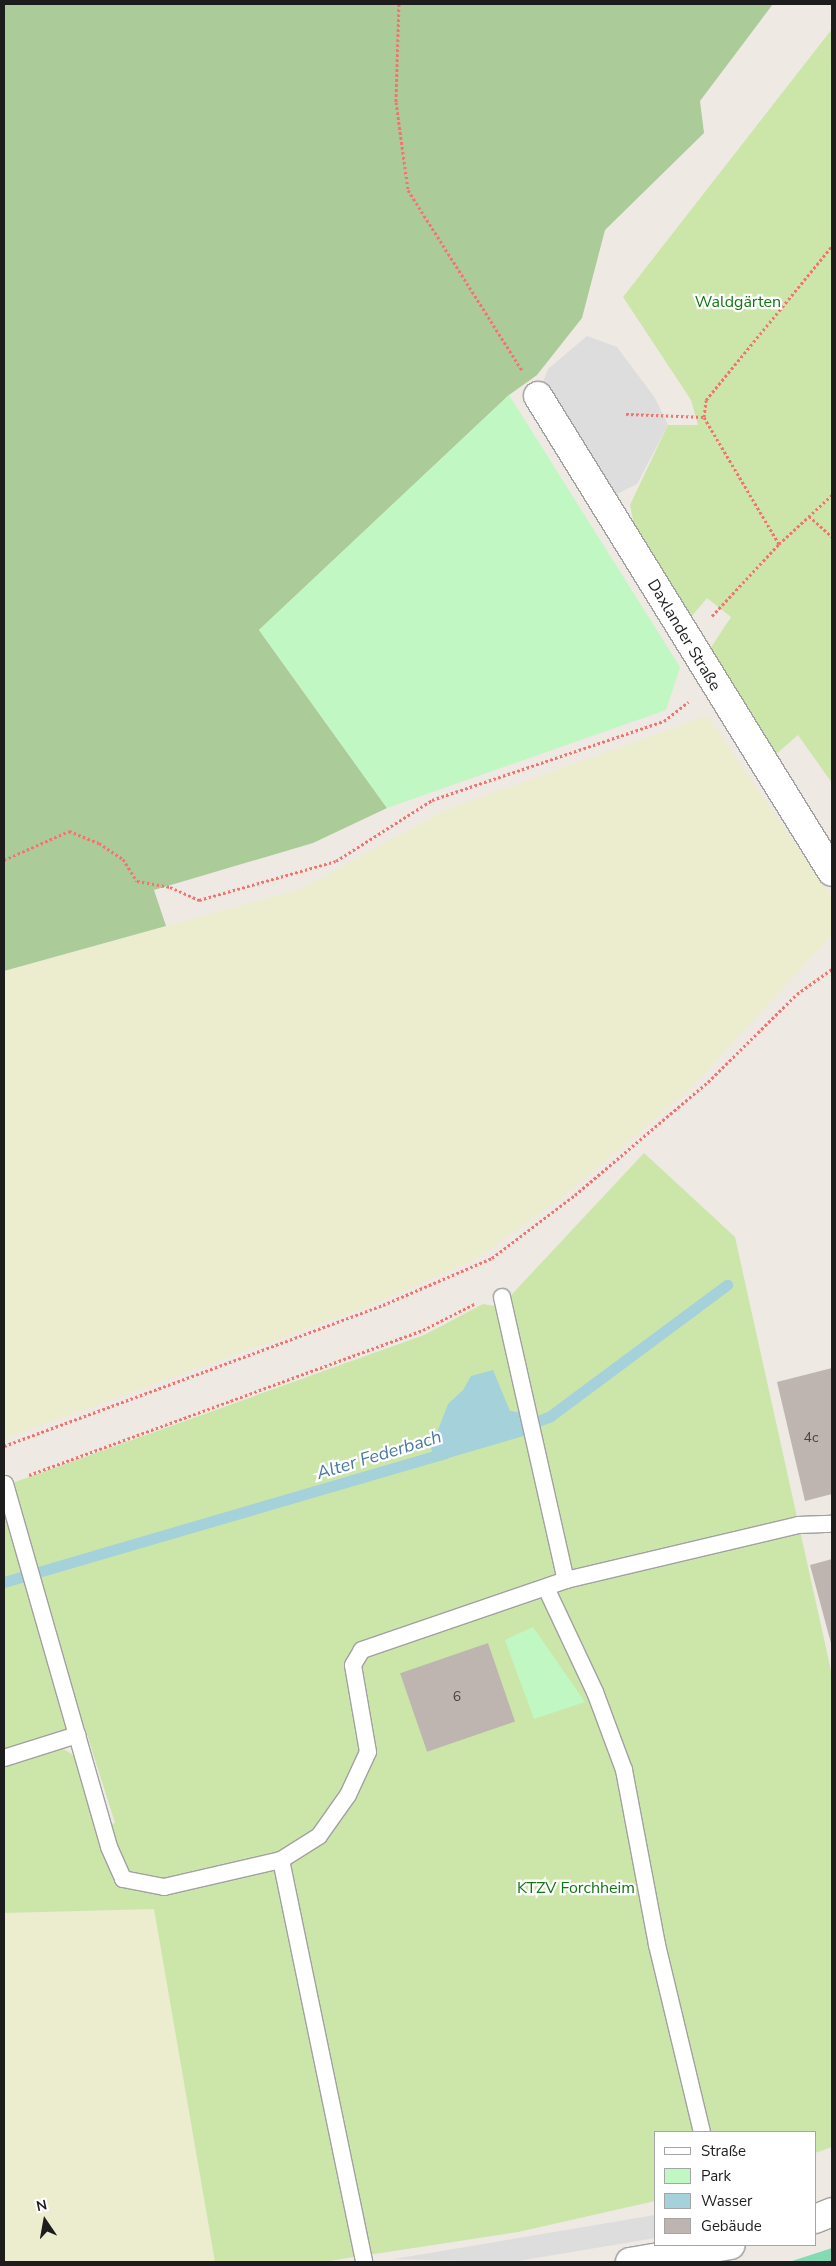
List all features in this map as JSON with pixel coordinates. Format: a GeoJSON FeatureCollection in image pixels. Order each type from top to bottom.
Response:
{"type":"FeatureCollection","features":[{"type":"Feature","properties":{"kind":"street","name":"Daxlander Straße"},"geometry":{"type":"LineString","coordinates":[[538,396],[605,500],[687,643],[832,872]]}},
{"type":"Feature","properties":{"kind":"street"},"geometry":{"type":"LineString","coordinates":[[816,2219],[832,2212]]}},
{"type":"Feature","properties":{"kind":"street"},"geometry":{"type":"LineString","coordinates":[[647,2261],[724,2246]]}},
{"type":"Feature","properties":{"kind":"lane"},"geometry":{"type":"LineString","coordinates":[[502,1297],[566,1580]]}},
{"type":"Feature","properties":{"kind":"lane"},"geometry":{"type":"LineString","coordinates":[[5,1484],[109,1847],[123,1879],[164,1887],[281,1860],[319,1836],[362,1769],[368,1752],[367,1730],[353,1665],[362,1650],[547,1590],[566,1580],[798,1525],[832,1524]]}},
{"type":"Feature","properties":{"kind":"lane"},"geometry":{"type":"LineString","coordinates":[[547,1590],[595,1692],[624,1770],[657,1945],[702,2131]]}},
{"type":"Feature","properties":{"kind":"lane"},"geometry":{"type":"LineString","coordinates":[[4,1758],[77,1735]]}},
{"type":"Feature","properties":{"kind":"lane"},"geometry":{"type":"LineString","coordinates":[[281,1860],[364,2262]]}},
{"type":"Feature","properties":{"kind":"path"},"geometry":{"type":"LineString","coordinates":[[399,4],[396,102],[408,190],[538,396]]}},
{"type":"Feature","properties":{"kind":"path"},"geometry":{"type":"LineString","coordinates":[[779,544],[704,417],[710,394],[832,246]]}},
{"type":"Feature","properties":{"kind":"path"},"geometry":{"type":"LineString","coordinates":[[626,414],[704,417]]}},
{"type":"Feature","properties":{"kind":"path"},"geometry":{"type":"LineString","coordinates":[[687,643],[779,544],[832,495]]}},
{"type":"Feature","properties":{"kind":"path"},"geometry":{"type":"LineString","coordinates":[[809,516],[832,537]]}},
{"type":"Feature","properties":{"kind":"path"},"geometry":{"type":"LineString","coordinates":[[4,860],[69,831],[99,843],[122,860],[137,881],[170,887],[199,900],[336,861],[432,800],[664,720],[713,684]]}},
{"type":"Feature","properties":{"kind":"path"},"geometry":{"type":"LineString","coordinates":[[4,1446],[383,1305],[492,1258],[583,1189],[708,1082],[797,994],[832,969]]}},
{"type":"Feature","properties":{"kind":"path"},"geometry":{"type":"LineString","coordinates":[[5,1484],[423,1330],[480,1301],[502,1297]]}},
{"type":"Feature","properties":{"kind":"green space"},"geometry":{"type":"Polygon","coordinates":[[[4,4],[773,4],[700,101],[704,133],[605,230],[582,318],[537,375],[509,395],[259,630],[387,808],[313,843],[154,890],[166,926],[4,971],[4,4]]]}},
{"type":"Feature","properties":{"kind":"green space","name":"Waldgärten"},"geometry":{"type":"Polygon","coordinates":[[[832,29],[832,783],[798,735],[773,757],[708,652],[731,617],[707,598],[687,622],[637,539],[630,505],[668,425],[698,425],[691,400],[623,297],[832,29]]]}},
{"type":"Feature","properties":{"kind":"green space"},"geometry":{"type":"Polygon","coordinates":[[[509,395],[680,667],[666,710],[387,808],[259,630],[509,395]]]}},
{"type":"Feature","properties":{"kind":"green space"},"geometry":{"type":"Polygon","coordinates":[[[707,716],[832,897],[832,935],[688,1091],[562,1198],[474,1260],[369,1306],[4,1439],[4,971],[301,889],[445,810],[707,716]]]}},
{"type":"Feature","properties":{"kind":"green space","name":"KTZV Forchheim"},"geometry":{"type":"Polygon","coordinates":[[[644,1153],[735,1237],[832,1675],[832,2147],[816,2153],[816,2131],[654,2131],[654,2201],[518,2232],[322,2262],[215,2262],[154,1909],[4,1913],[4,1766],[60,1747],[75,1756],[95,1828],[115,1823],[84,1725],[4,1750],[4,1486],[424,1335],[483,1304],[500,1307],[644,1153]]]}},
{"type":"Feature","properties":{"kind":"green space"},"geometry":{"type":"Polygon","coordinates":[[[533,1627],[585,1702],[534,1719],[505,1640],[533,1627]]]}},
{"type":"Feature","properties":{"kind":"green space"},"geometry":{"type":"Polygon","coordinates":[[[154,1909],[215,2262],[4,2262],[4,1913],[154,1909]]]}},
{"type":"Feature","properties":{"kind":"green space"},"geometry":{"type":"Polygon","coordinates":[[[832,2248],[832,2262],[789,2262],[832,2248]]]}},
{"type":"Feature","properties":{"kind":"shaded area"},"geometry":{"type":"Polygon","coordinates":[[[587,336],[617,347],[655,398],[668,425],[637,484],[605,500],[538,396],[548,369],[587,336]]]}},
{"type":"Feature","properties":{"kind":"shaded area"},"geometry":{"type":"Polygon","coordinates":[[[654,2215],[654,2238],[512,2262],[394,2259],[654,2215]]]}},
{"type":"Feature","properties":{"kind":"water"},"geometry":{"type":"Polygon","coordinates":[[[493,1370],[510,1411],[523,1413],[527,1435],[435,1462],[431,1448],[448,1404],[463,1390],[471,1376],[493,1370]]]}},
{"type":"Feature","properties":{"kind":"building"},"geometry":{"type":"Polygon","coordinates":[[[832,1368],[832,1494],[805,1501],[777,1382],[832,1368]]]}},
{"type":"Feature","properties":{"kind":"building"},"geometry":{"type":"Polygon","coordinates":[[[832,1559],[832,1647],[810,1565],[832,1559]]]}},
{"type":"Feature","properties":{"kind":"building"},"geometry":{"type":"Polygon","coordinates":[[[488,1643],[515,1721],[427,1752],[400,1673],[488,1643]]]}},
{"type":"Feature","properties":{"kind":"waterway","name":"Alter Federbach"},"geometry":{"type":"LineString","coordinates":[[525,1426],[549,1417],[727,1285]]}},
{"type":"Feature","properties":{"kind":"waterway","name":"Alter Federbach"},"geometry":{"type":"LineString","coordinates":[[4,1582],[446,1453]]}}]}
